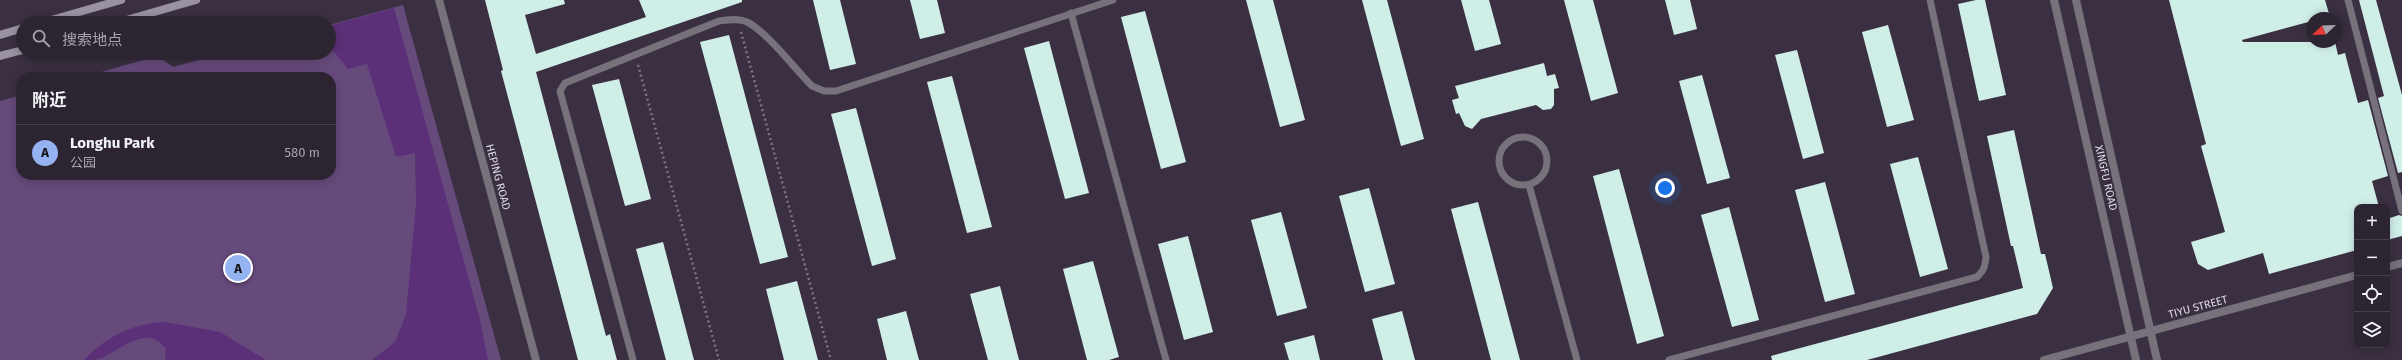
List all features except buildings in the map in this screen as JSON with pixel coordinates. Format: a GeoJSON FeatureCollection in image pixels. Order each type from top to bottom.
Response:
{"type":"FeatureCollection","features":[{"type":"Feature","properties":{"kind":"main road"},"geometry":{"type":"LineString","coordinates":[[65,16],[121,0]]}},
{"type":"Feature","properties":{"kind":"main road"},"geometry":{"type":"LineString","coordinates":[[140,16],[196,0]]}},
{"type":"Feature","properties":{"kind":"main road"},"geometry":{"type":"LineString","coordinates":[[0,35],[16,30]]}},
{"type":"Feature","properties":{"kind":"main road"},"geometry":{"type":"LineString","coordinates":[[0,56],[16,52]]}},
{"type":"Feature","properties":{"kind":"street","name":"HEPING ROAD"},"geometry":{"type":"LineString","coordinates":[[439,0],[536,360]]}},
{"type":"Feature","properties":{"kind":"street","name":"XINGFU ROAD"},"geometry":{"type":"LineString","coordinates":[[2054,0],[2136,360]]}},
{"type":"Feature","properties":{"kind":"street","name":"XINGFU ROAD"},"geometry":{"type":"LineString","coordinates":[[2076,0],[2157,360]]}},
{"type":"Feature","properties":{"kind":"street"},"geometry":{"type":"LineString","coordinates":[[2390,266],[2402,262]]}},
{"type":"Feature","properties":{"kind":"street","name":"TIYU STREET"},"geometry":{"type":"LineString","coordinates":[[2044,360],[2354,276]]}},
{"type":"Feature","properties":{"kind":"lane"},"geometry":{"type":"LineString","coordinates":[[633,360],[560,91],[566,84],[719,21],[737,19],[747,22],[758,30],[812,86],[824,91],[836,91],[1113,0]]}},
{"type":"Feature","properties":{"kind":"lane"},"geometry":{"type":"LineString","coordinates":[[1669,360],[1977,277],[1982,272],[1985,267],[1986,257],[1930,0]]}},
{"type":"Feature","properties":{"kind":"lane"},"geometry":{"type":"LineString","coordinates":[[2348,0],[2402,211]]}},
{"type":"Feature","properties":{"kind":"lane"},"geometry":{"type":"LineString","coordinates":[[1071,13],[1166,360]]}},
{"type":"Feature","properties":{"kind":"lane"},"geometry":{"type":"LineString","coordinates":[[1519,138],[1535,140],[1545,153],[1547,162],[1543,176],[1529,185],[1511,182],[1504,174],[1500,162],[1505,146],[1519,138]]}},
{"type":"Feature","properties":{"kind":"lane"},"geometry":{"type":"LineString","coordinates":[[1529,185],[1577,360]]}},
{"type":"Feature","properties":{"kind":"path"},"geometry":{"type":"LineString","coordinates":[[737,19],[831,360]]}},
{"type":"Feature","properties":{"kind":"path"},"geometry":{"type":"LineString","coordinates":[[636,55],[719,360]]}},
{"type":"Feature","properties":{"kind":"shaded area"},"geometry":{"type":"Polygon","coordinates":[[[403,5],[501,360],[0,360],[0,101],[16,96],[16,180],[336,180],[336,72],[101,72],[143,60],[163,60],[173,67],[199,60],[336,60],[336,23],[403,5]]]}},
{"type":"Feature","properties":{"kind":"shaded area"},"geometry":{"type":"Polygon","coordinates":[[[394,8],[480,320],[488,360],[372,360],[395,342],[406,314],[416,204],[415,153],[396,157],[367,64],[348,69],[336,54],[336,24],[394,8]]]}},
{"type":"Feature","properties":{"kind":"shaded area"},"geometry":{"type":"Polygon","coordinates":[[[165,322],[220,332],[266,360],[165,360],[166,349],[159,342],[150,338],[142,338],[125,345],[100,359],[84,360],[101,344],[131,328],[165,322]]]}},
{"type":"Feature","properties":{"kind":"place","name":"Longhu Park"},"geometry":{"type":"Point","coordinates":[238,268]}}]}
